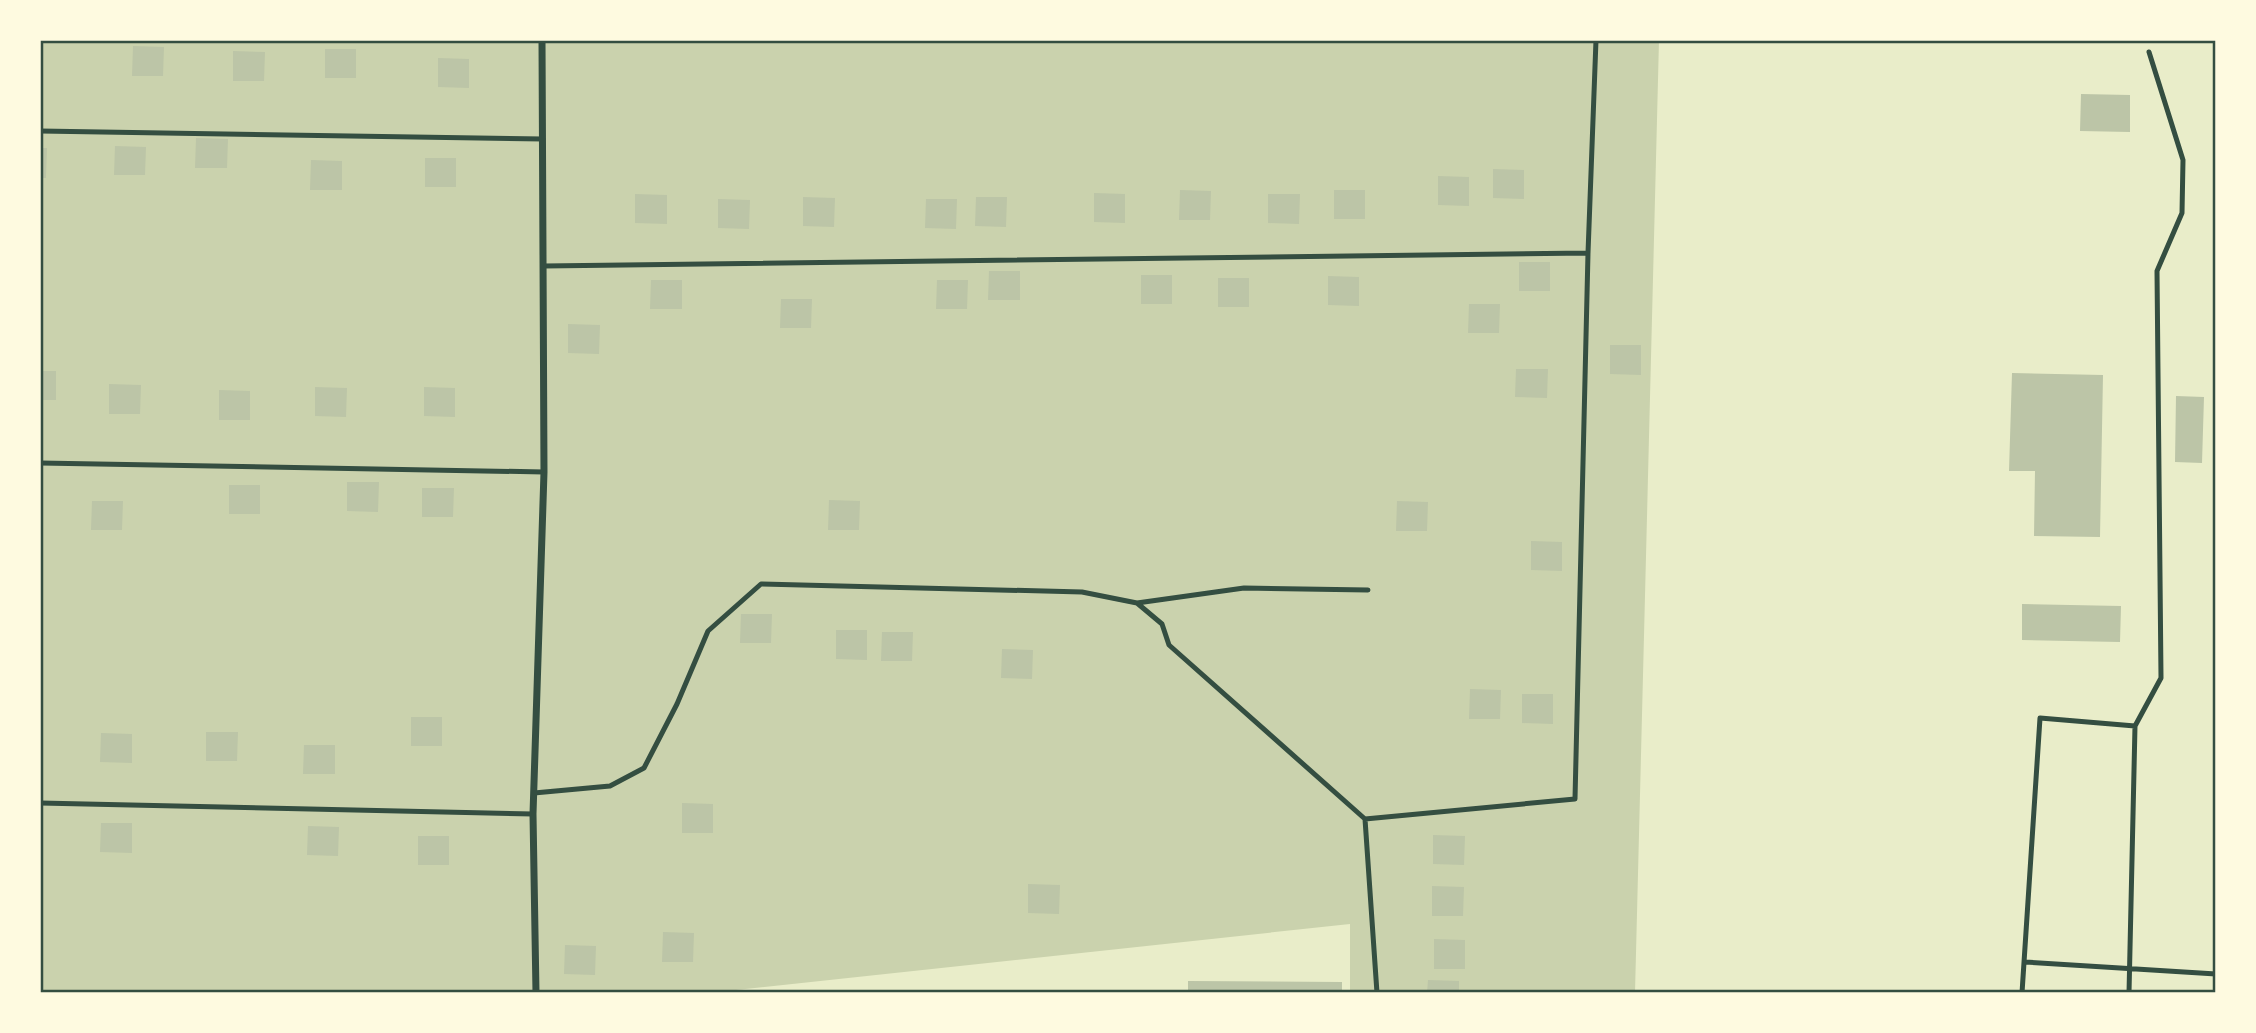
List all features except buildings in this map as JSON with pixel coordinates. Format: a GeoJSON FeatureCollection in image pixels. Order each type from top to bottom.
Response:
{"type":"FeatureCollection","features":[{"type":"Feature","properties":{"kind":"street"},"geometry":{"type":"LineString","coordinates":[[536,993],[533,814],[544,472],[542,40]]}},
{"type":"Feature","properties":{"kind":"lane"},"geometry":{"type":"LineString","coordinates":[[1365,819],[1575,799],[1588,253],[1596,40]]}},
{"type":"Feature","properties":{"kind":"lane"},"geometry":{"type":"LineString","coordinates":[[2129,993],[2135,726],[2161,678],[2157,271],[2182,214],[2183,160],[2150,52]]}},
{"type":"Feature","properties":{"kind":"lane"},"geometry":{"type":"LineString","coordinates":[[40,131],[542,139]]}},
{"type":"Feature","properties":{"kind":"lane"},"geometry":{"type":"LineString","coordinates":[[544,266],[1588,253]]}},
{"type":"Feature","properties":{"kind":"lane"},"geometry":{"type":"LineString","coordinates":[[40,463],[544,472]]}},
{"type":"Feature","properties":{"kind":"lane"},"geometry":{"type":"LineString","coordinates":[[534,793],[610,786],[644,768],[677,704],[708,631],[761,584],[1082,592],[1138,603],[1244,588],[1368,590]]}},
{"type":"Feature","properties":{"kind":"lane"},"geometry":{"type":"LineString","coordinates":[[1138,603],[1162,624],[1169,645],[1365,819],[1377,993]]}},
{"type":"Feature","properties":{"kind":"lane"},"geometry":{"type":"LineString","coordinates":[[2022,993],[2040,718],[2135,726]]}},
{"type":"Feature","properties":{"kind":"lane"},"geometry":{"type":"LineString","coordinates":[[40,803],[533,814]]}},
{"type":"Feature","properties":{"kind":"lane"},"geometry":{"type":"LineString","coordinates":[[2025,962],[2216,974]]}},
{"type":"Feature","properties":{"kind":"green space"},"geometry":{"type":"Polygon","coordinates":[[[40,40],[1659,40],[1635,993],[1350,993],[1350,924],[708,993],[40,993],[40,40]]]}}]}
